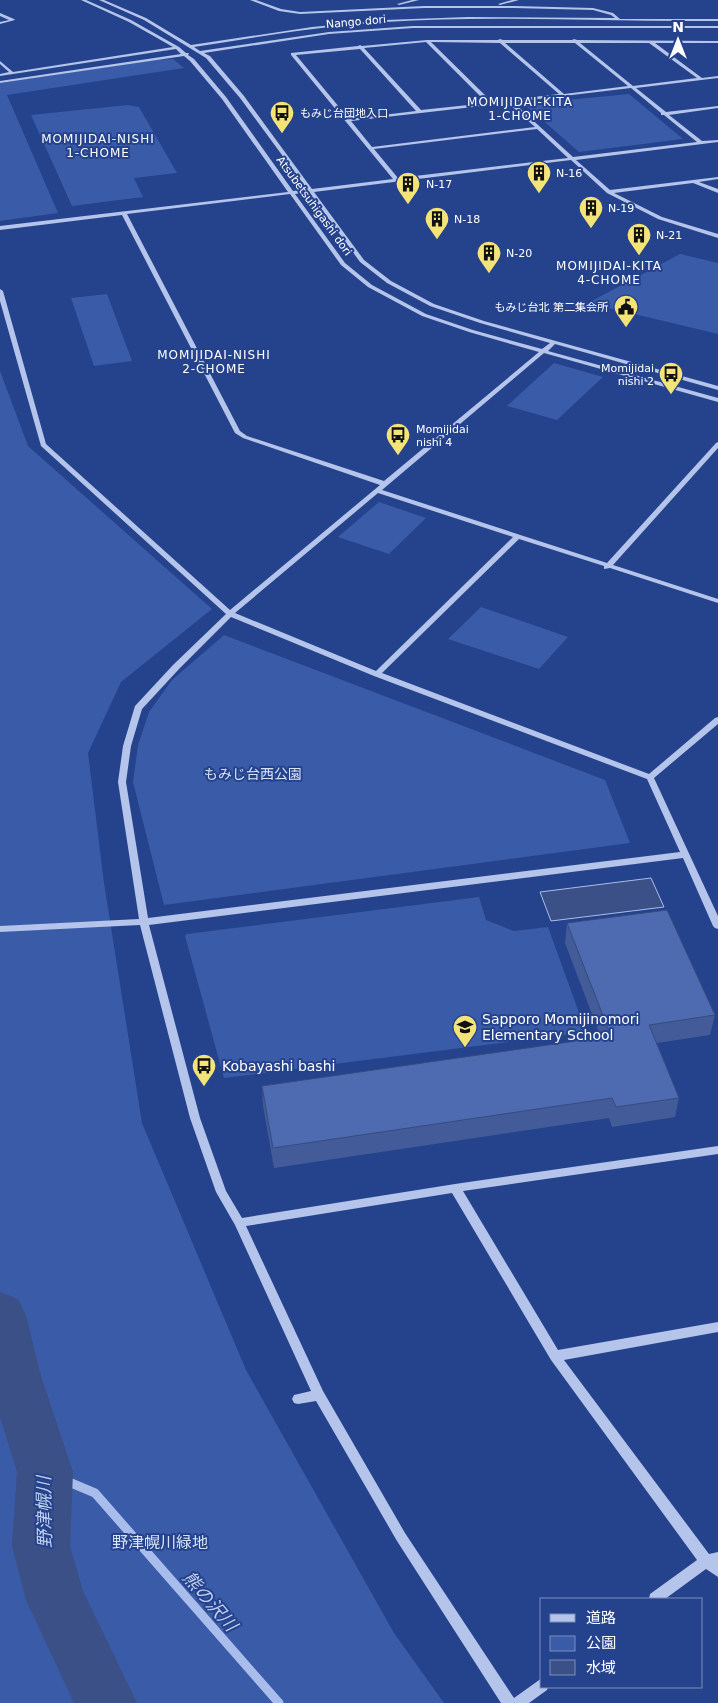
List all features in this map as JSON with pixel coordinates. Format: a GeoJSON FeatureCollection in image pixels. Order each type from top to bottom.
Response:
{"type":"FeatureCollection","features":[{"type":"Feature","properties":{"kind":"street","name":"Atsubetsuhigashi dori"},"geometry":{"type":"LineString","coordinates":[[83,0],[130,21],[185,54],[224,98],[343,264],[370,286],[424,315],[471,331],[718,400]]}},
{"type":"Feature","properties":{"kind":"street","name":"Atsubetsuhigashi dori"},"geometry":{"type":"LineString","coordinates":[[101,0],[144,19],[208,57],[242,97],[362,261],[389,282],[432,305],[553,343],[718,388]]}},
{"type":"Feature","properties":{"kind":"street"},"geometry":{"type":"LineString","coordinates":[[252,0],[280,10],[300,13],[377,9],[488,7],[593,10],[612,14],[618,20],[620,26]]}},
{"type":"Feature","properties":{"kind":"street"},"geometry":{"type":"LineString","coordinates":[[377,9],[417,0]]}},
{"type":"Feature","properties":{"kind":"street"},"geometry":{"type":"LineString","coordinates":[[488,7],[517,0]]}},
{"type":"Feature","properties":{"kind":"street"},"geometry":{"type":"LineString","coordinates":[[0,14],[13,20],[0,23]]}},
{"type":"Feature","properties":{"kind":"street","name":"Nango dori"},"geometry":{"type":"LineString","coordinates":[[0,75],[313,28],[386,21],[478,18],[718,20]]}},
{"type":"Feature","properties":{"kind":"street","name":"Nango dori"},"geometry":{"type":"LineString","coordinates":[[0,82],[306,36],[404,27],[718,27]]}},
{"type":"Feature","properties":{"kind":"street"},"geometry":{"type":"LineString","coordinates":[[500,40],[564,96]]}},
{"type":"Feature","properties":{"kind":"street"},"geometry":{"type":"LineString","coordinates":[[574,40],[630,88],[701,143]]}},
{"type":"Feature","properties":{"kind":"street"},"geometry":{"type":"LineString","coordinates":[[396,179],[294,54],[360,46],[427,41],[574,40],[718,42]]}},
{"type":"Feature","properties":{"kind":"street"},"geometry":{"type":"LineString","coordinates":[[427,41],[490,103]]}},
{"type":"Feature","properties":{"kind":"street"},"geometry":{"type":"LineString","coordinates":[[649,41],[701,79]]}},
{"type":"Feature","properties":{"kind":"street"},"geometry":{"type":"LineString","coordinates":[[360,46],[419,111]]}},
{"type":"Feature","properties":{"kind":"street"},"geometry":{"type":"LineString","coordinates":[[0,62],[12,73]]}},
{"type":"Feature","properties":{"kind":"street"},"geometry":{"type":"LineString","coordinates":[[349,120],[718,77]]}},
{"type":"Feature","properties":{"kind":"street"},"geometry":{"type":"LineString","coordinates":[[510,102],[609,192],[660,218],[718,236]]}},
{"type":"Feature","properties":{"kind":"street"},"geometry":{"type":"LineString","coordinates":[[663,114],[718,107]]}},
{"type":"Feature","properties":{"kind":"street"},"geometry":{"type":"LineString","coordinates":[[372,148],[537,128]]}},
{"type":"Feature","properties":{"kind":"street"},"geometry":{"type":"LineString","coordinates":[[0,228],[718,141]]}},
{"type":"Feature","properties":{"kind":"street"},"geometry":{"type":"LineString","coordinates":[[609,192],[718,178]]}},
{"type":"Feature","properties":{"kind":"street"},"geometry":{"type":"LineString","coordinates":[[694,181],[718,191]]}},
{"type":"Feature","properties":{"kind":"street"},"geometry":{"type":"LineString","coordinates":[[124,213],[237,432],[245,437],[516,538],[718,601]]}},
{"type":"Feature","properties":{"kind":"street"},"geometry":{"type":"LineString","coordinates":[[0,291],[42,445],[230,614],[377,674],[650,776],[684,855],[718,926]]}},
{"type":"Feature","properties":{"kind":"street"},"geometry":{"type":"LineString","coordinates":[[509,1703],[401,1536],[319,1395],[239,1223],[221,1192],[195,1118],[144,922],[122,782],[126,746],[138,708],[176,666],[230,614],[553,343]]}},
{"type":"Feature","properties":{"kind":"street"},"geometry":{"type":"LineString","coordinates":[[607,567],[718,444]]}},
{"type":"Feature","properties":{"kind":"street"},"geometry":{"type":"LineString","coordinates":[[377,674],[516,538]]}},
{"type":"Feature","properties":{"kind":"street"},"geometry":{"type":"LineString","coordinates":[[650,776],[718,720]]}},
{"type":"Feature","properties":{"kind":"street"},"geometry":{"type":"LineString","coordinates":[[0,929],[144,922],[684,855]]}},
{"type":"Feature","properties":{"kind":"street"},"geometry":{"type":"LineString","coordinates":[[239,1223],[455,1188],[718,1150]]}},
{"type":"Feature","properties":{"kind":"street"},"geometry":{"type":"LineString","coordinates":[[455,1188],[555,1356],[712,1560],[718,1571]]}},
{"type":"Feature","properties":{"kind":"street"},"geometry":{"type":"LineString","coordinates":[[555,1356],[718,1327]]}},
{"type":"Feature","properties":{"kind":"street"},"geometry":{"type":"LineString","coordinates":[[298,1399],[319,1395]]}},
{"type":"Feature","properties":{"kind":"street"},"geometry":{"type":"LineString","coordinates":[[656,1598],[712,1560]]}},
{"type":"Feature","properties":{"kind":"street"},"geometry":{"type":"LineString","coordinates":[[518,1703],[540,1686]]}},
{"type":"Feature","properties":{"kind":"green space"},"geometry":{"type":"Polygon","coordinates":[[[173,59],[184,68],[7,95],[58,213],[0,221],[0,83],[149,60],[173,59]]]}},
{"type":"Feature","properties":{"kind":"green space"},"geometry":{"type":"Polygon","coordinates":[[[629,94],[683,139],[579,152],[524,104],[629,94]]]}},
{"type":"Feature","properties":{"kind":"green space"},"geometry":{"type":"Polygon","coordinates":[[[128,105],[139,107],[177,173],[134,178],[143,197],[72,206],[31,115],[128,105]]]}},
{"type":"Feature","properties":{"kind":"green space"},"geometry":{"type":"Polygon","coordinates":[[[680,254],[718,263],[718,334],[588,303],[680,254]]]}},
{"type":"Feature","properties":{"kind":"green space"},"geometry":{"type":"Polygon","coordinates":[[[107,294],[132,361],[94,366],[71,298],[107,294]]]}},
{"type":"Feature","properties":{"kind":"green space"},"geometry":{"type":"Polygon","coordinates":[[[554,363],[603,377],[557,420],[507,406],[554,363]]]}},
{"type":"Feature","properties":{"kind":"green space","name":"野津幌川緑地"},"geometry":{"type":"Polygon","coordinates":[[[0,371],[28,446],[212,609],[121,682],[88,753],[104,883],[142,1123],[246,1370],[394,1633],[444,1703],[0,1703],[0,371]]]}},
{"type":"Feature","properties":{"kind":"green space"},"geometry":{"type":"Polygon","coordinates":[[[379,502],[426,518],[389,554],[338,537],[379,502]]]}},
{"type":"Feature","properties":{"kind":"green space"},"geometry":{"type":"Polygon","coordinates":[[[481,607],[568,637],[539,669],[448,639],[481,607]]]}},
{"type":"Feature","properties":{"kind":"green space","name":"もみじ台西公園"},"geometry":{"type":"Polygon","coordinates":[[[224,635],[605,780],[630,843],[164,905],[133,782],[138,745],[149,712],[172,680],[224,635]]]}},
{"type":"Feature","properties":{"kind":"green space"},"geometry":{"type":"Polygon","coordinates":[[[479,897],[486,920],[514,931],[548,927],[586,1032],[224,1078],[185,936],[187,934],[479,897]]]}},
{"type":"Feature","properties":{"kind":"water"},"geometry":{"type":"Polygon","coordinates":[[[651,878],[664,907],[551,921],[540,892],[651,878]]]}},
{"type":"Feature","properties":{"kind":"building"},"geometry":{"type":"Polygon","coordinates":[[[667,910],[715,1015],[649,1025],[679,1098],[616,1107],[612,1098],[273,1148],[262,1086],[611,1036],[567,923],[667,910]]]}},
{"type":"Feature","properties":{"kind":"waterway","name":"野津幌川"},"geometry":{"type":"LineString","coordinates":[[0,1315],[14,1376],[45,1472],[41,1546],[56,1600],[106,1703]]}},
{"type":"Feature","properties":{"kind":"waterway","name":"熊の沢川"},"geometry":{"type":"LineString","coordinates":[[45,1472],[95,1493],[279,1703]]}},
{"type":"Feature","properties":{"kind":"place","name":"もみじ台団地入口"},"geometry":{"type":"Point","coordinates":[282,134]}},
{"type":"Feature","properties":{"kind":"place","name":"N-16"},"geometry":{"type":"Point","coordinates":[539,194]}},
{"type":"Feature","properties":{"kind":"place","name":"N-17"},"geometry":{"type":"Point","coordinates":[408,205]}},
{"type":"Feature","properties":{"kind":"place","name":"N-19"},"geometry":{"type":"Point","coordinates":[591,229]}},
{"type":"Feature","properties":{"kind":"place","name":"N-18"},"geometry":{"type":"Point","coordinates":[437,240]}},
{"type":"Feature","properties":{"kind":"place","name":"N-21"},"geometry":{"type":"Point","coordinates":[639,256]}},
{"type":"Feature","properties":{"kind":"place","name":"N-20"},"geometry":{"type":"Point","coordinates":[489,274]}},
{"type":"Feature","properties":{"kind":"place","name":"もみじ台北 第二集会所"},"geometry":{"type":"Point","coordinates":[626,328]}},
{"type":"Feature","properties":{"kind":"place","name":"Momijidai nishi 2"},"geometry":{"type":"Point","coordinates":[671,395]}},
{"type":"Feature","properties":{"kind":"place","name":"Momijidai nishi 4"},"geometry":{"type":"Point","coordinates":[398,456]}},
{"type":"Feature","properties":{"kind":"place","name":"Sapporo Momijinomori Elementary School"},"geometry":{"type":"Point","coordinates":[465,1048]}},
{"type":"Feature","properties":{"kind":"place","name":"Kobayashi bashi"},"geometry":{"type":"Point","coordinates":[204,1087]}},
{"type":"Feature","properties":{"kind":"district","name":"MOMIJIDAI-KITA 1-CHOME"},"geometry":{"type":"Point","coordinates":[520,109]}},
{"type":"Feature","properties":{"kind":"district","name":"MOMIJIDAI-NISHI 1-CHOME"},"geometry":{"type":"Point","coordinates":[98,146]}},
{"type":"Feature","properties":{"kind":"district","name":"MOMIJIDAI-KITA 4-CHOME"},"geometry":{"type":"Point","coordinates":[609,273]}},
{"type":"Feature","properties":{"kind":"district","name":"MOMIJIDAI-NISHI 2-CHOME"},"geometry":{"type":"Point","coordinates":[214,362]}}]}
